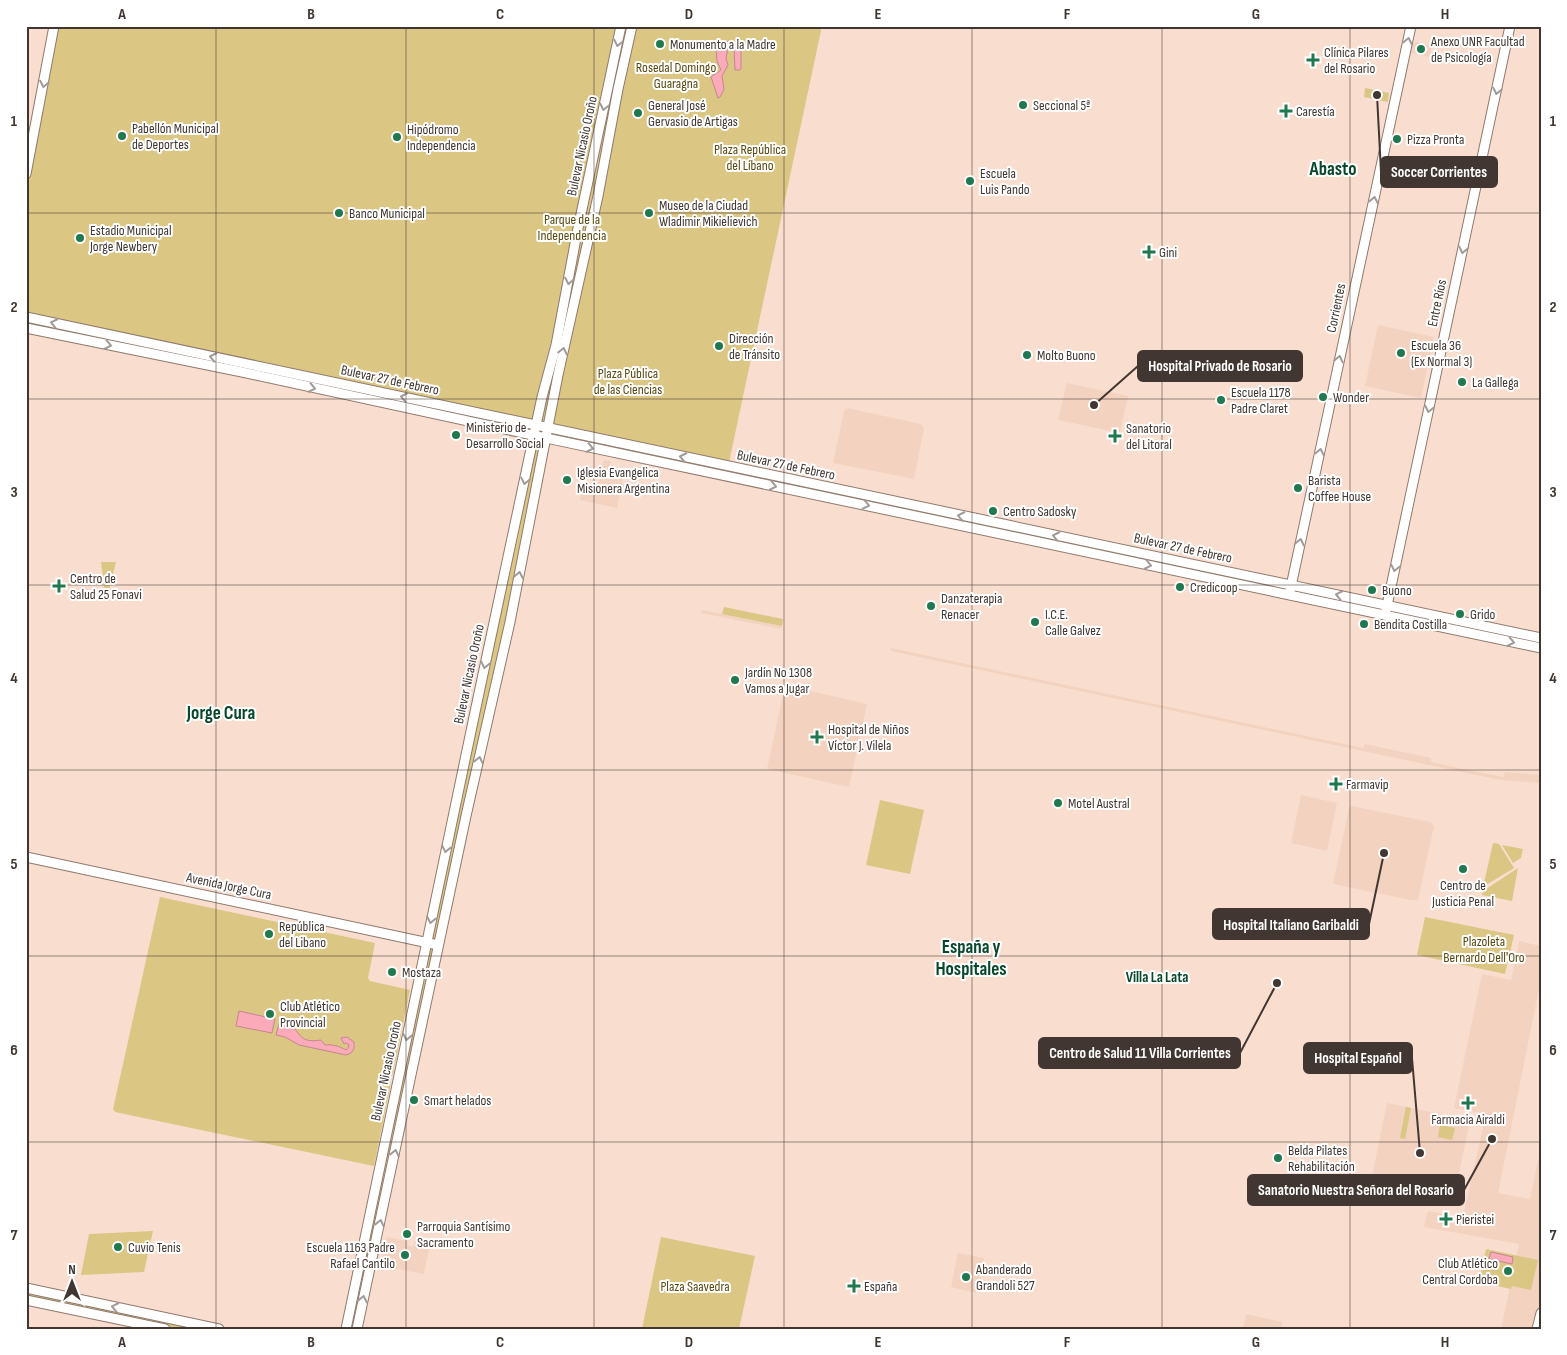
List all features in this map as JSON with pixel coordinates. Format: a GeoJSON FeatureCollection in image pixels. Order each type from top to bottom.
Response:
{"type":"FeatureCollection","features":[{"type":"Feature","properties":{"kind":"main road"},"geometry":{"type":"LineString","coordinates":[[26,174],[54,26]]}},
{"type":"Feature","properties":{"kind":"main road","name":"Bulevar Nicasio Oroño"},"geometry":{"type":"LineString","coordinates":[[346,1329],[536,425],[556,345],[577,232],[621,26]]}},
{"type":"Feature","properties":{"kind":"main road","name":"Bulevar Nicasio Oroño"},"geometry":{"type":"LineString","coordinates":[[357,1329],[438,945],[510,622],[548,428],[632,26]]}},
{"type":"Feature","properties":{"kind":"main road","name":"Corrientes"},"geometry":{"type":"LineString","coordinates":[[1290,590],[1411,26]]}},
{"type":"Feature","properties":{"kind":"main road","name":"Entre Ríos"},"geometry":{"type":"LineString","coordinates":[[1386,610],[1510,26]]}},
{"type":"Feature","properties":{"kind":"main road","name":"Bulevar 27 de Febrero"},"geometry":{"type":"LineString","coordinates":[[26,318],[536,425],[1290,590]]}},
{"type":"Feature","properties":{"kind":"main road","name":"Bulevar 27 de Febrero"},"geometry":{"type":"LineString","coordinates":[[26,328],[242,372],[534,436],[1386,610],[1541,638]]}},
{"type":"Feature","properties":{"kind":"main road","name":"Bulevar 27 de Febrero"},"geometry":{"type":"LineString","coordinates":[[1386,610],[1541,648]]}},
{"type":"Feature","properties":{"kind":"main road","name":"Avenida Jorge Cura"},"geometry":{"type":"LineString","coordinates":[[26,857],[438,945]]}},
{"type":"Feature","properties":{"kind":"main road"},"geometry":{"type":"LineString","coordinates":[[26,1288],[219,1329]]}},
{"type":"Feature","properties":{"kind":"main road"},"geometry":{"type":"LineString","coordinates":[[26,1300],[165,1329]]}},
{"type":"Feature","properties":{"kind":"main road"},"geometry":{"type":"LineString","coordinates":[[1538,1329],[1541,1313]]}},
{"type":"Feature","properties":{"kind":"shaded area"},"geometry":{"type":"Polygon","coordinates":[[[731,41],[741,51],[741,68],[740,70],[735,70],[734,47],[728,47],[726,59],[728,65],[722,76],[724,89],[718,98],[711,77],[721,70],[717,61],[716,50],[725,42],[731,41]]]}},
{"type":"Feature","properties":{"kind":"shaded area","name":"Anexo UNR Facultad de Psicología"},"geometry":{"type":"Polygon","coordinates":[[[1416,42],[1432,45],[1429,57],[1411,53],[1413,44],[1416,42]]]}},
{"type":"Feature","properties":{"kind":"shaded area","name":"Escuela 36 (Ex Normal 3)"},"geometry":{"type":"Polygon","coordinates":[[[1378,325],[1434,337],[1421,398],[1365,386],[1378,325]]]}},
{"type":"Feature","properties":{"kind":"shaded area"},"geometry":{"type":"Polygon","coordinates":[[[1067,383],[1128,396],[1120,433],[1058,420],[1067,383]]]}},
{"type":"Feature","properties":{"kind":"shaded area"},"geometry":{"type":"Polygon","coordinates":[[[847,408],[921,424],[924,428],[914,479],[833,463],[844,411],[847,408]]]}},
{"type":"Feature","properties":{"kind":"shaded area"},"geometry":{"type":"Polygon","coordinates":[[[604,460],[611,461],[607,478],[623,478],[617,508],[580,500],[584,490],[597,489],[604,460]]]}},
{"type":"Feature","properties":{"kind":"shaded area"},"geometry":{"type":"Polygon","coordinates":[[[702,610],[782,626],[781,629],[701,613],[702,610]]]}},
{"type":"Feature","properties":{"kind":"shaded area"},"geometry":{"type":"Polygon","coordinates":[[[891,648],[1363,748],[1365,744],[1431,758],[1431,762],[1463,769],[1504,777],[1505,772],[1541,775],[1541,783],[1500,780],[891,651],[891,648]]]}},
{"type":"Feature","properties":{"kind":"shaded area","name":"Hospital de Niños Víctor J. Vilela"},"geometry":{"type":"Polygon","coordinates":[[[785,685],[867,704],[849,787],[767,769],[785,685]]]}},
{"type":"Feature","properties":{"kind":"shaded area"},"geometry":{"type":"Polygon","coordinates":[[[1301,795],[1337,803],[1327,851],[1291,843],[1301,795]]]}},
{"type":"Feature","properties":{"kind":"shaded area"},"geometry":{"type":"Polygon","coordinates":[[[1352,806],[1430,822],[1434,826],[1418,900],[1333,884],[1349,808],[1352,806]]]}},
{"type":"Feature","properties":{"kind":"shaded area"},"geometry":{"type":"Polygon","coordinates":[[[1519,941],[1541,946],[1541,979],[1498,1193],[1530,1199],[1541,1146],[1541,1329],[1501,1329],[1519,1244],[1424,1227],[1428,1211],[1463,1217],[1486,1114],[1454,1108],[1482,974],[1511,980],[1519,941]]]}},
{"type":"Feature","properties":{"kind":"shaded area"},"geometry":{"type":"Polygon","coordinates":[[[239,1011],[275,1019],[272,1033],[236,1026],[239,1011]]]}},
{"type":"Feature","properties":{"kind":"shaded area"},"geometry":{"type":"Polygon","coordinates":[[[280,1020],[287,1022],[306,1040],[321,1040],[325,1045],[341,1047],[346,1050],[349,1045],[344,1044],[341,1038],[347,1037],[354,1042],[354,1049],[346,1055],[299,1045],[285,1037],[276,1035],[280,1020]]]}},
{"type":"Feature","properties":{"kind":"shaded area"},"geometry":{"type":"Polygon","coordinates":[[[1387,1103],[1470,1120],[1453,1203],[1370,1186],[1387,1103]]]}},
{"type":"Feature","properties":{"kind":"shaded area","name":"Escuela 1163 Padre Rafael Cantilo"},"geometry":{"type":"Polygon","coordinates":[[[386,1237],[408,1241],[407,1245],[413,1247],[415,1241],[430,1244],[424,1274],[381,1266],[386,1237]]]}},
{"type":"Feature","properties":{"kind":"shaded area"},"geometry":{"type":"Polygon","coordinates":[[[1491,1252],[1513,1257],[1512,1264],[1489,1259],[1491,1252]]]}},
{"type":"Feature","properties":{"kind":"shaded area","name":"Abanderado Grandoli 527"},"geometry":{"type":"Polygon","coordinates":[[[958,1253],[984,1258],[976,1293],[951,1287],[958,1253]]]}},
{"type":"Feature","properties":{"kind":"shaded area"},"geometry":{"type":"Polygon","coordinates":[[[1246,1314],[1282,1322],[1281,1329],[1243,1329],[1246,1314]]]}},
{"type":"Feature","properties":{"kind":"green space","name":"Parque de la Independencia"},"geometry":{"type":"Polygon","coordinates":[[[54,26],[822,26],[728,467],[26,317],[26,174],[54,26]]]}},
{"type":"Feature","properties":{"kind":"green space"},"geometry":{"type":"Polygon","coordinates":[[[1365,88],[1389,93],[1388,102],[1364,97],[1365,88]]]}},
{"type":"Feature","properties":{"kind":"green space"},"geometry":{"type":"Polygon","coordinates":[[[535,436],[546,438],[357,1329],[346,1329],[535,436]]]}},
{"type":"Feature","properties":{"kind":"green space"},"geometry":{"type":"Polygon","coordinates":[[[101,562],[116,562],[108,594],[105,593],[101,562]]]}},
{"type":"Feature","properties":{"kind":"green space"},"geometry":{"type":"Polygon","coordinates":[[[724,607],[783,619],[782,626],[722,614],[724,607]]]}},
{"type":"Feature","properties":{"kind":"green space"},"geometry":{"type":"Polygon","coordinates":[[[880,800],[924,810],[910,874],[866,865],[880,800]]]}},
{"type":"Feature","properties":{"kind":"green space"},"geometry":{"type":"Polygon","coordinates":[[[1493,843],[1499,844],[1514,868],[1486,885],[1484,883],[1493,843]]]}},
{"type":"Feature","properties":{"kind":"green space"},"geometry":{"type":"Polygon","coordinates":[[[1502,845],[1523,849],[1521,858],[1513,863],[1502,845]]]}},
{"type":"Feature","properties":{"kind":"green space"},"geometry":{"type":"Polygon","coordinates":[[[1518,868],[1512,901],[1482,895],[1483,891],[1518,868]]]}},
{"type":"Feature","properties":{"kind":"green space","name":"Club Atlético Provincial"},"geometry":{"type":"Polygon","coordinates":[[[160,897],[375,943],[368,978],[370,981],[410,990],[374,1166],[115,1112],[113,1109],[160,897]]]}},
{"type":"Feature","properties":{"kind":"green space","name":"Plazoleta Bernardo Dell'Oro"},"geometry":{"type":"Polygon","coordinates":[[[1425,917],[1514,935],[1505,974],[1417,955],[1425,917]]]}},
{"type":"Feature","properties":{"kind":"green space"},"geometry":{"type":"Polygon","coordinates":[[[1406,1107],[1411,1108],[1405,1139],[1400,1138],[1406,1107]]]}},
{"type":"Feature","properties":{"kind":"green space"},"geometry":{"type":"Polygon","coordinates":[[[1440,1125],[1455,1128],[1452,1140],[1438,1137],[1440,1125]]]}},
{"type":"Feature","properties":{"kind":"green space","name":"Cuvio Tenis"},"geometry":{"type":"Polygon","coordinates":[[[153,1231],[144,1272],[81,1275],[89,1234],[153,1231]]]}},
{"type":"Feature","properties":{"kind":"green space","name":"Plaza Saavedra"},"geometry":{"type":"Polygon","coordinates":[[[661,1237],[755,1256],[739,1329],[642,1329],[661,1237]]]}},
{"type":"Feature","properties":{"kind":"green space","name":"Club Atlético Central Cordoba"},"geometry":{"type":"Polygon","coordinates":[[[1486,1249],[1538,1260],[1531,1290],[1512,1286],[1511,1289],[1479,1282],[1486,1249]]]}},
{"type":"Feature","properties":{"kind":"green space"},"geometry":{"type":"Polygon","coordinates":[[[26,1288],[219,1329],[165,1329],[26,1300],[26,1288]]]}},
{"type":"Feature","properties":{"kind":"place","name":"Monumento a la Madre"},"geometry":{"type":"Point","coordinates":[660,44]}},
{"type":"Feature","properties":{"kind":"place","name":"Anexo UNR Facultad de Psicología"},"geometry":{"type":"Point","coordinates":[1421,49]}},
{"type":"Feature","properties":{"kind":"place","name":"Clínica Pilares del Rosario"},"geometry":{"type":"Point","coordinates":[1313,60]}},
{"type":"Feature","properties":{"kind":"place","name":"Soccer Corrientes"},"geometry":{"type":"Point","coordinates":[1377,95]}},
{"type":"Feature","properties":{"kind":"place","name":"Seccional 5ª"},"geometry":{"type":"Point","coordinates":[1023,105]}},
{"type":"Feature","properties":{"kind":"place","name":"Carestía"},"geometry":{"type":"Point","coordinates":[1286,111]}},
{"type":"Feature","properties":{"kind":"place","name":"General José Gervasio de Artigas"},"geometry":{"type":"Point","coordinates":[638,113]}},
{"type":"Feature","properties":{"kind":"place","name":"Pabellón Municipal de Deportes"},"geometry":{"type":"Point","coordinates":[122,136]}},
{"type":"Feature","properties":{"kind":"place","name":"Hipódromo Independencia"},"geometry":{"type":"Point","coordinates":[397,137]}},
{"type":"Feature","properties":{"kind":"place","name":"Pizza Pronta"},"geometry":{"type":"Point","coordinates":[1397,139]}},
{"type":"Feature","properties":{"kind":"place","name":"Escuela Luis Pando"},"geometry":{"type":"Point","coordinates":[970,181]}},
{"type":"Feature","properties":{"kind":"place","name":"Banco Municipal"},"geometry":{"type":"Point","coordinates":[339,213]}},
{"type":"Feature","properties":{"kind":"place","name":"Museo de la Ciudad Wladimir Mikielievich"},"geometry":{"type":"Point","coordinates":[649,213]}},
{"type":"Feature","properties":{"kind":"place","name":"Estadio Municipal Jorge Newbery"},"geometry":{"type":"Point","coordinates":[80,238]}},
{"type":"Feature","properties":{"kind":"place","name":"Gini"},"geometry":{"type":"Point","coordinates":[1149,252]}},
{"type":"Feature","properties":{"kind":"place","name":"Dirección de Tránsito"},"geometry":{"type":"Point","coordinates":[719,346]}},
{"type":"Feature","properties":{"kind":"place","name":"Escuela 36 (Ex Normal 3)"},"geometry":{"type":"Point","coordinates":[1401,353]}},
{"type":"Feature","properties":{"kind":"place","name":"Molto Buono"},"geometry":{"type":"Point","coordinates":[1027,355]}},
{"type":"Feature","properties":{"kind":"place","name":"La Gallega"},"geometry":{"type":"Point","coordinates":[1462,382]}},
{"type":"Feature","properties":{"kind":"place","name":"Wonder"},"geometry":{"type":"Point","coordinates":[1323,397]}},
{"type":"Feature","properties":{"kind":"place","name":"Escuela 1178 Padre Claret"},"geometry":{"type":"Point","coordinates":[1221,400]}},
{"type":"Feature","properties":{"kind":"place","name":"Hospital Privado de Rosario"},"geometry":{"type":"Point","coordinates":[1094,405]}},
{"type":"Feature","properties":{"kind":"place","name":"Ministerio de Desarrollo Social"},"geometry":{"type":"Point","coordinates":[456,435]}},
{"type":"Feature","properties":{"kind":"place","name":"Sanatorio del Litoral"},"geometry":{"type":"Point","coordinates":[1115,436]}},
{"type":"Feature","properties":{"kind":"place","name":"Iglesia Evangelica Misionera Argentina"},"geometry":{"type":"Point","coordinates":[567,480]}},
{"type":"Feature","properties":{"kind":"place","name":"Barista Coffee House"},"geometry":{"type":"Point","coordinates":[1298,488]}},
{"type":"Feature","properties":{"kind":"place","name":"Centro Sadosky"},"geometry":{"type":"Point","coordinates":[993,511]}},
{"type":"Feature","properties":{"kind":"place","name":"Centro de Salud 25 Fonavi"},"geometry":{"type":"Point","coordinates":[59,586]}},
{"type":"Feature","properties":{"kind":"place","name":"Credicoop"},"geometry":{"type":"Point","coordinates":[1180,587]}},
{"type":"Feature","properties":{"kind":"place","name":"Buono"},"geometry":{"type":"Point","coordinates":[1372,590]}},
{"type":"Feature","properties":{"kind":"place","name":"Danzaterapia Renacer"},"geometry":{"type":"Point","coordinates":[931,606]}},
{"type":"Feature","properties":{"kind":"place","name":"Grido"},"geometry":{"type":"Point","coordinates":[1460,614]}},
{"type":"Feature","properties":{"kind":"place","name":"I.C.E. Calle Galvez"},"geometry":{"type":"Point","coordinates":[1035,622]}},
{"type":"Feature","properties":{"kind":"place","name":"Bendita Costilla"},"geometry":{"type":"Point","coordinates":[1364,624]}},
{"type":"Feature","properties":{"kind":"place","name":"Jardín No 1308 Vamos a Jugar"},"geometry":{"type":"Point","coordinates":[735,680]}},
{"type":"Feature","properties":{"kind":"place","name":"Hospital de Niños Víctor J. Vilela"},"geometry":{"type":"Point","coordinates":[817,737]}},
{"type":"Feature","properties":{"kind":"place","name":"Farmavip"},"geometry":{"type":"Point","coordinates":[1336,784]}},
{"type":"Feature","properties":{"kind":"place","name":"Motel Austral"},"geometry":{"type":"Point","coordinates":[1058,803]}},
{"type":"Feature","properties":{"kind":"place","name":"Hospital Italiano Garibaldi"},"geometry":{"type":"Point","coordinates":[1384,853]}},
{"type":"Feature","properties":{"kind":"place","name":"Centro de Justicia Penal"},"geometry":{"type":"Point","coordinates":[1463,869]}},
{"type":"Feature","properties":{"kind":"place","name":"República del Libano"},"geometry":{"type":"Point","coordinates":[269,934]}},
{"type":"Feature","properties":{"kind":"place","name":"Mostaza"},"geometry":{"type":"Point","coordinates":[392,972]}},
{"type":"Feature","properties":{"kind":"place","name":"Centro de Salud 11 Villa Corrientes"},"geometry":{"type":"Point","coordinates":[1277,983]}},
{"type":"Feature","properties":{"kind":"place","name":"Club Atlético Provincial"},"geometry":{"type":"Point","coordinates":[270,1014]}},
{"type":"Feature","properties":{"kind":"place","name":"Smart helados"},"geometry":{"type":"Point","coordinates":[414,1100]}},
{"type":"Feature","properties":{"kind":"place","name":"Farmacia Airaldi"},"geometry":{"type":"Point","coordinates":[1468,1103]}},
{"type":"Feature","properties":{"kind":"place","name":"Sanatorio Nuestra Señora del Rosario"},"geometry":{"type":"Point","coordinates":[1492,1139]}},
{"type":"Feature","properties":{"kind":"place","name":"Hospital Español"},"geometry":{"type":"Point","coordinates":[1420,1153]}},
{"type":"Feature","properties":{"kind":"place","name":"Belda Pilates Rehabilitación"},"geometry":{"type":"Point","coordinates":[1278,1158]}},
{"type":"Feature","properties":{"kind":"place","name":"Pieristei"},"geometry":{"type":"Point","coordinates":[1446,1219]}},
{"type":"Feature","properties":{"kind":"place","name":"Parroquia Santísimo Sacramento"},"geometry":{"type":"Point","coordinates":[407,1234]}},
{"type":"Feature","properties":{"kind":"place","name":"Cuvio Tenis"},"geometry":{"type":"Point","coordinates":[118,1247]}},
{"type":"Feature","properties":{"kind":"place","name":"Escuela 1163 Padre Rafael Cantilo"},"geometry":{"type":"Point","coordinates":[405,1255]}},
{"type":"Feature","properties":{"kind":"place","name":"Club Atlético Central Cordoba"},"geometry":{"type":"Point","coordinates":[1508,1271]}},
{"type":"Feature","properties":{"kind":"place","name":"Abanderado Grandoli 527"},"geometry":{"type":"Point","coordinates":[966,1277]}},
{"type":"Feature","properties":{"kind":"place","name":"España"},"geometry":{"type":"Point","coordinates":[854,1286]}},
{"type":"Feature","properties":{"kind":"district","name":"Abasto"},"geometry":{"type":"Point","coordinates":[1333,169]}},
{"type":"Feature","properties":{"kind":"district","name":"Jorge Cura"},"geometry":{"type":"Point","coordinates":[221,713]}},
{"type":"Feature","properties":{"kind":"district","name":"España y Hospitales"},"geometry":{"type":"Point","coordinates":[971,958]}},
{"type":"Feature","properties":{"kind":"district","name":"Villa La Lata"},"geometry":{"type":"Point","coordinates":[1157,977]}},
{"type":"Feature","properties":{"kind":"park label","name":"Rosedal Domingo Guaragna"},"geometry":{"type":"Point","coordinates":[676,76]}},
{"type":"Feature","properties":{"kind":"park label","name":"Plaza República del Líbano"},"geometry":{"type":"Point","coordinates":[750,158]}},
{"type":"Feature","properties":{"kind":"park label","name":"Plaza Pública de las Ciencias"},"geometry":{"type":"Point","coordinates":[628,382]}}]}
